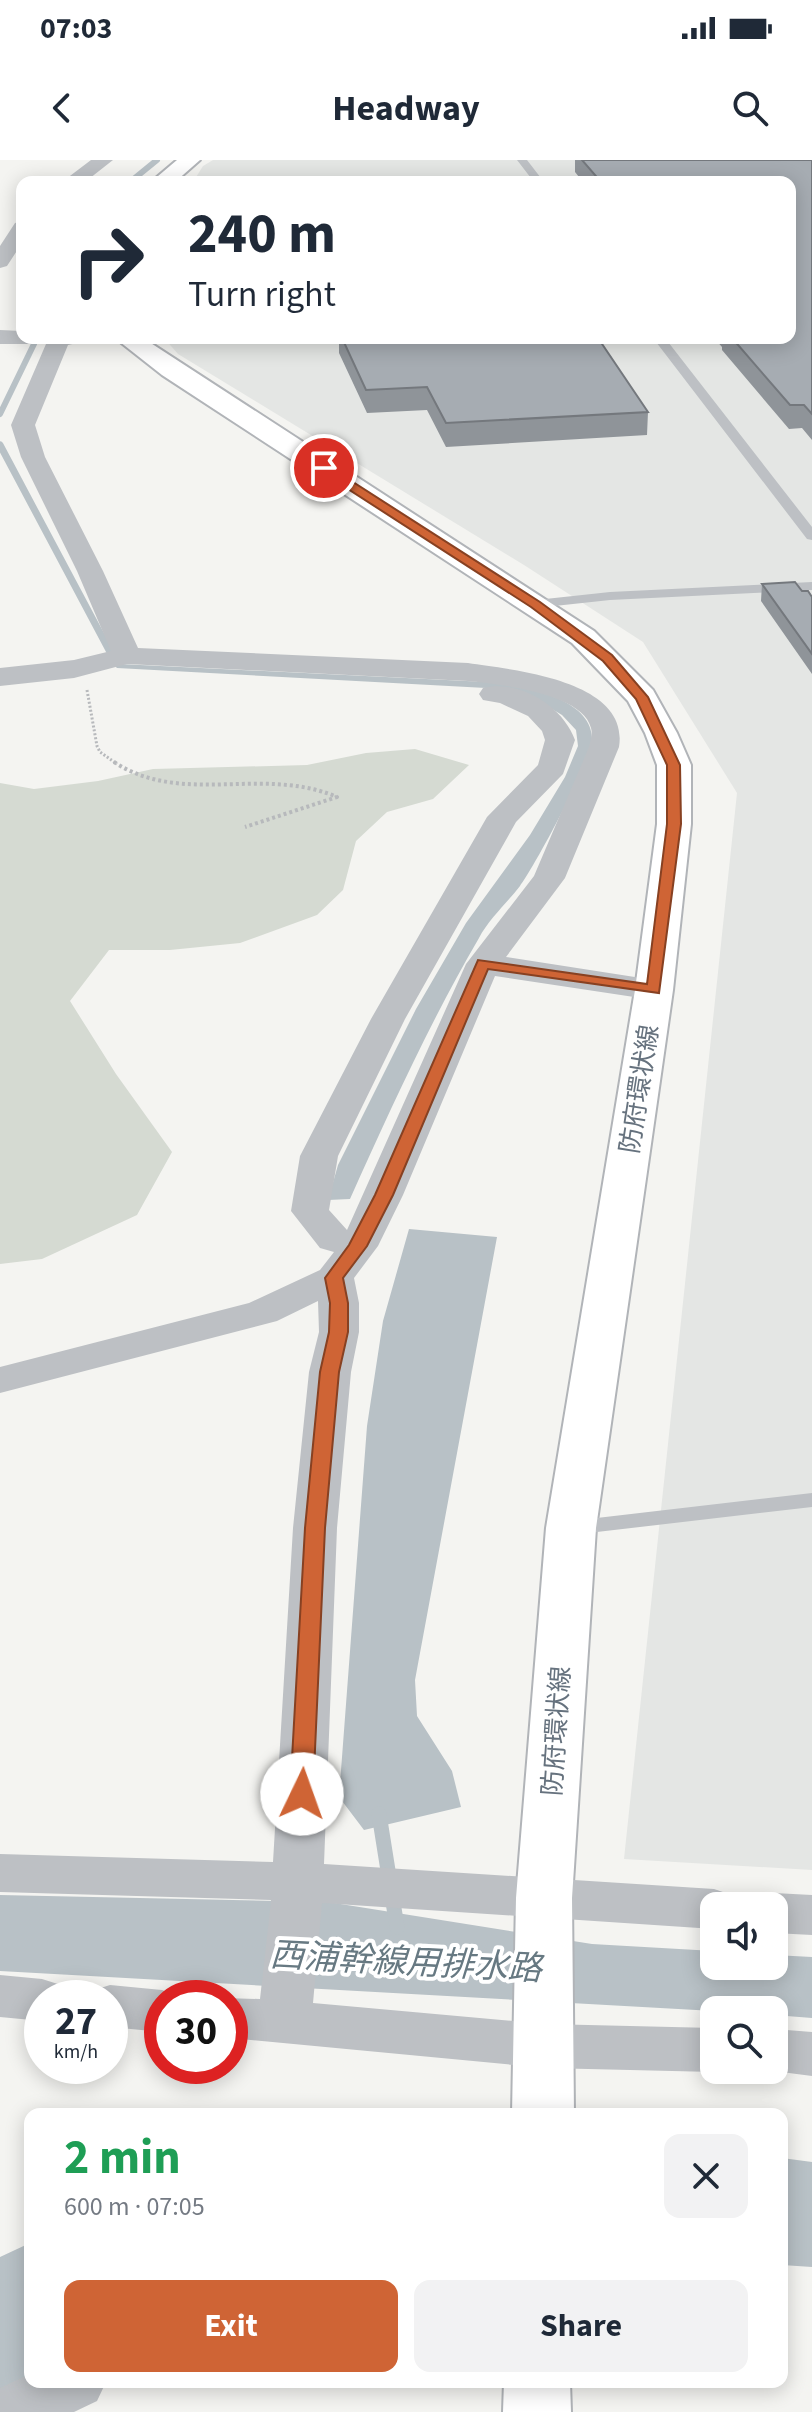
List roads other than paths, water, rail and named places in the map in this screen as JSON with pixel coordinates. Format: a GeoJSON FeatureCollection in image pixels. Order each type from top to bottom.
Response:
{"type":"FeatureCollection","features":[{"type":"Feature","properties":{"kind":"main road"},"geometry":{"type":"LineString","coordinates":[[170,176],[190,160]]}},
{"type":"Feature","properties":{"kind":"main road","name":"防府環状線"},"geometry":{"type":"LineString","coordinates":[[135,344],[536,604],[607,658],[642,697],[674,765],[674,824],[654,990],[571,1528],[546,1911],[543,2108]]}},
{"type":"Feature","properties":{"kind":"main road"},"geometry":{"type":"LineString","coordinates":[[537,2388],[537,2412]]}},
{"type":"Feature","properties":{"kind":"street"},"geometry":{"type":"LineString","coordinates":[[81,176],[104,160]]}},
{"type":"Feature","properties":{"kind":"street"},"geometry":{"type":"LineString","coordinates":[[0,262],[16,235]]}},
{"type":"Feature","properties":{"kind":"street"},"geometry":{"type":"LineString","coordinates":[[62,344],[23,425],[33,457],[90,571],[127,656]]}},
{"type":"Feature","properties":{"kind":"street"},"geometry":{"type":"LineString","coordinates":[[79,669],[127,656],[468,672],[540,684],[565,692],[595,711],[606,728],[604,747],[549,878],[483,964],[384,1195],[346,1262],[339,1303],[339,1332],[330,1372],[315,1528],[297,1888],[286,2006]]}},
{"type":"Feature","properties":{"kind":"street"},"geometry":{"type":"LineString","coordinates":[[0,677],[79,669],[506,695],[538,710],[556,728],[560,740],[552,768],[503,817],[388,1019],[319,1156],[310,1211],[334,1240],[346,1262]]}},
{"type":"Feature","properties":{"kind":"street"},"geometry":{"type":"LineString","coordinates":[[483,964],[654,990]]}},
{"type":"Feature","properties":{"kind":"street"},"geometry":{"type":"LineString","coordinates":[[0,1380],[263,1312],[346,1262]]}},
{"type":"Feature","properties":{"kind":"street"},"geometry":{"type":"LineString","coordinates":[[0,1873],[297,1888],[546,1911],[700,1909]]}},
{"type":"Feature","properties":{"kind":"street"},"geometry":{"type":"LineString","coordinates":[[788,1914],[812,1915]]}},
{"type":"Feature","properties":{"kind":"street"},"geometry":{"type":"LineString","coordinates":[[0,1996],[24,1998]]}},
{"type":"Feature","properties":{"kind":"street"},"geometry":{"type":"LineString","coordinates":[[248,2013],[286,2006],[700,2048]]}},
{"type":"Feature","properties":{"kind":"street"},"geometry":{"type":"LineString","coordinates":[[788,2052],[812,2054]]}},
{"type":"Feature","properties":{"kind":"street"},"geometry":{"type":"LineString","coordinates":[[11,2412],[63,2388]]}},
{"type":"Feature","properties":{"kind":"lane"},"geometry":{"type":"LineString","coordinates":[[522,160],[534,176]]}},
{"type":"Feature","properties":{"kind":"lane"},"geometry":{"type":"LineString","coordinates":[[664,344],[812,536]]}},
{"type":"Feature","properties":{"kind":"lane"},"geometry":{"type":"LineString","coordinates":[[536,604],[610,596],[812,586]]}},
{"type":"Feature","properties":{"kind":"lane"},"geometry":{"type":"LineString","coordinates":[[571,1528],[812,1500]]}},
{"type":"Feature","properties":{"kind":"water"},"geometry":{"type":"Polygon","coordinates":[[[114,665],[507,683],[560,699],[583,715],[589,726],[592,739],[590,751],[562,813],[520,886],[483,931],[461,970],[411,1067],[350,1199],[328,1200],[338,1165],[416,1009],[466,923],[530,835],[565,777],[578,746],[576,730],[562,715],[542,703],[486,688],[117,668],[114,665]]]}},
{"type":"Feature","properties":{"kind":"water"},"geometry":{"type":"Polygon","coordinates":[[[409,1229],[497,1237],[415,1680],[417,1716],[452,1771],[461,1807],[364,1830],[339,1797],[367,1426],[383,1321],[409,1229]]]}},
{"type":"Feature","properties":{"kind":"water","name":"西浦幹線用排水路"},"geometry":{"type":"Polygon","coordinates":[[[0,1895],[328,1902],[592,1944],[700,1950],[700,1980],[788,1980],[788,1956],[812,1957],[812,2018],[788,2016],[788,1996],[700,1996],[700,2010],[248,1985],[248,1980],[161,1980],[0,1971],[0,1895]]]}},
{"type":"Feature","properties":{"kind":"water"},"geometry":{"type":"Polygon","coordinates":[[[788,2159],[812,2162],[812,2267],[788,2265],[788,2159]]]}},
{"type":"Feature","properties":{"kind":"water"},"geometry":{"type":"Polygon","coordinates":[[[24,2246],[25,2388],[4,2412],[0,2412],[0,2257],[24,2246]]]}},
{"type":"Feature","properties":{"kind":"waterway"},"geometry":{"type":"LineString","coordinates":[[137,176],[157,160]]}},
{"type":"Feature","properties":{"kind":"waterway"},"geometry":{"type":"LineString","coordinates":[[0,414],[34,344]]}},
{"type":"Feature","properties":{"kind":"waterway"},"geometry":{"type":"LineString","coordinates":[[0,445],[109,650],[118,661]]}},
{"type":"Feature","properties":{"kind":"waterway","name":"西浦幹線用排水路"},"geometry":{"type":"LineString","coordinates":[[379,1814],[397,1927]]}}]}
